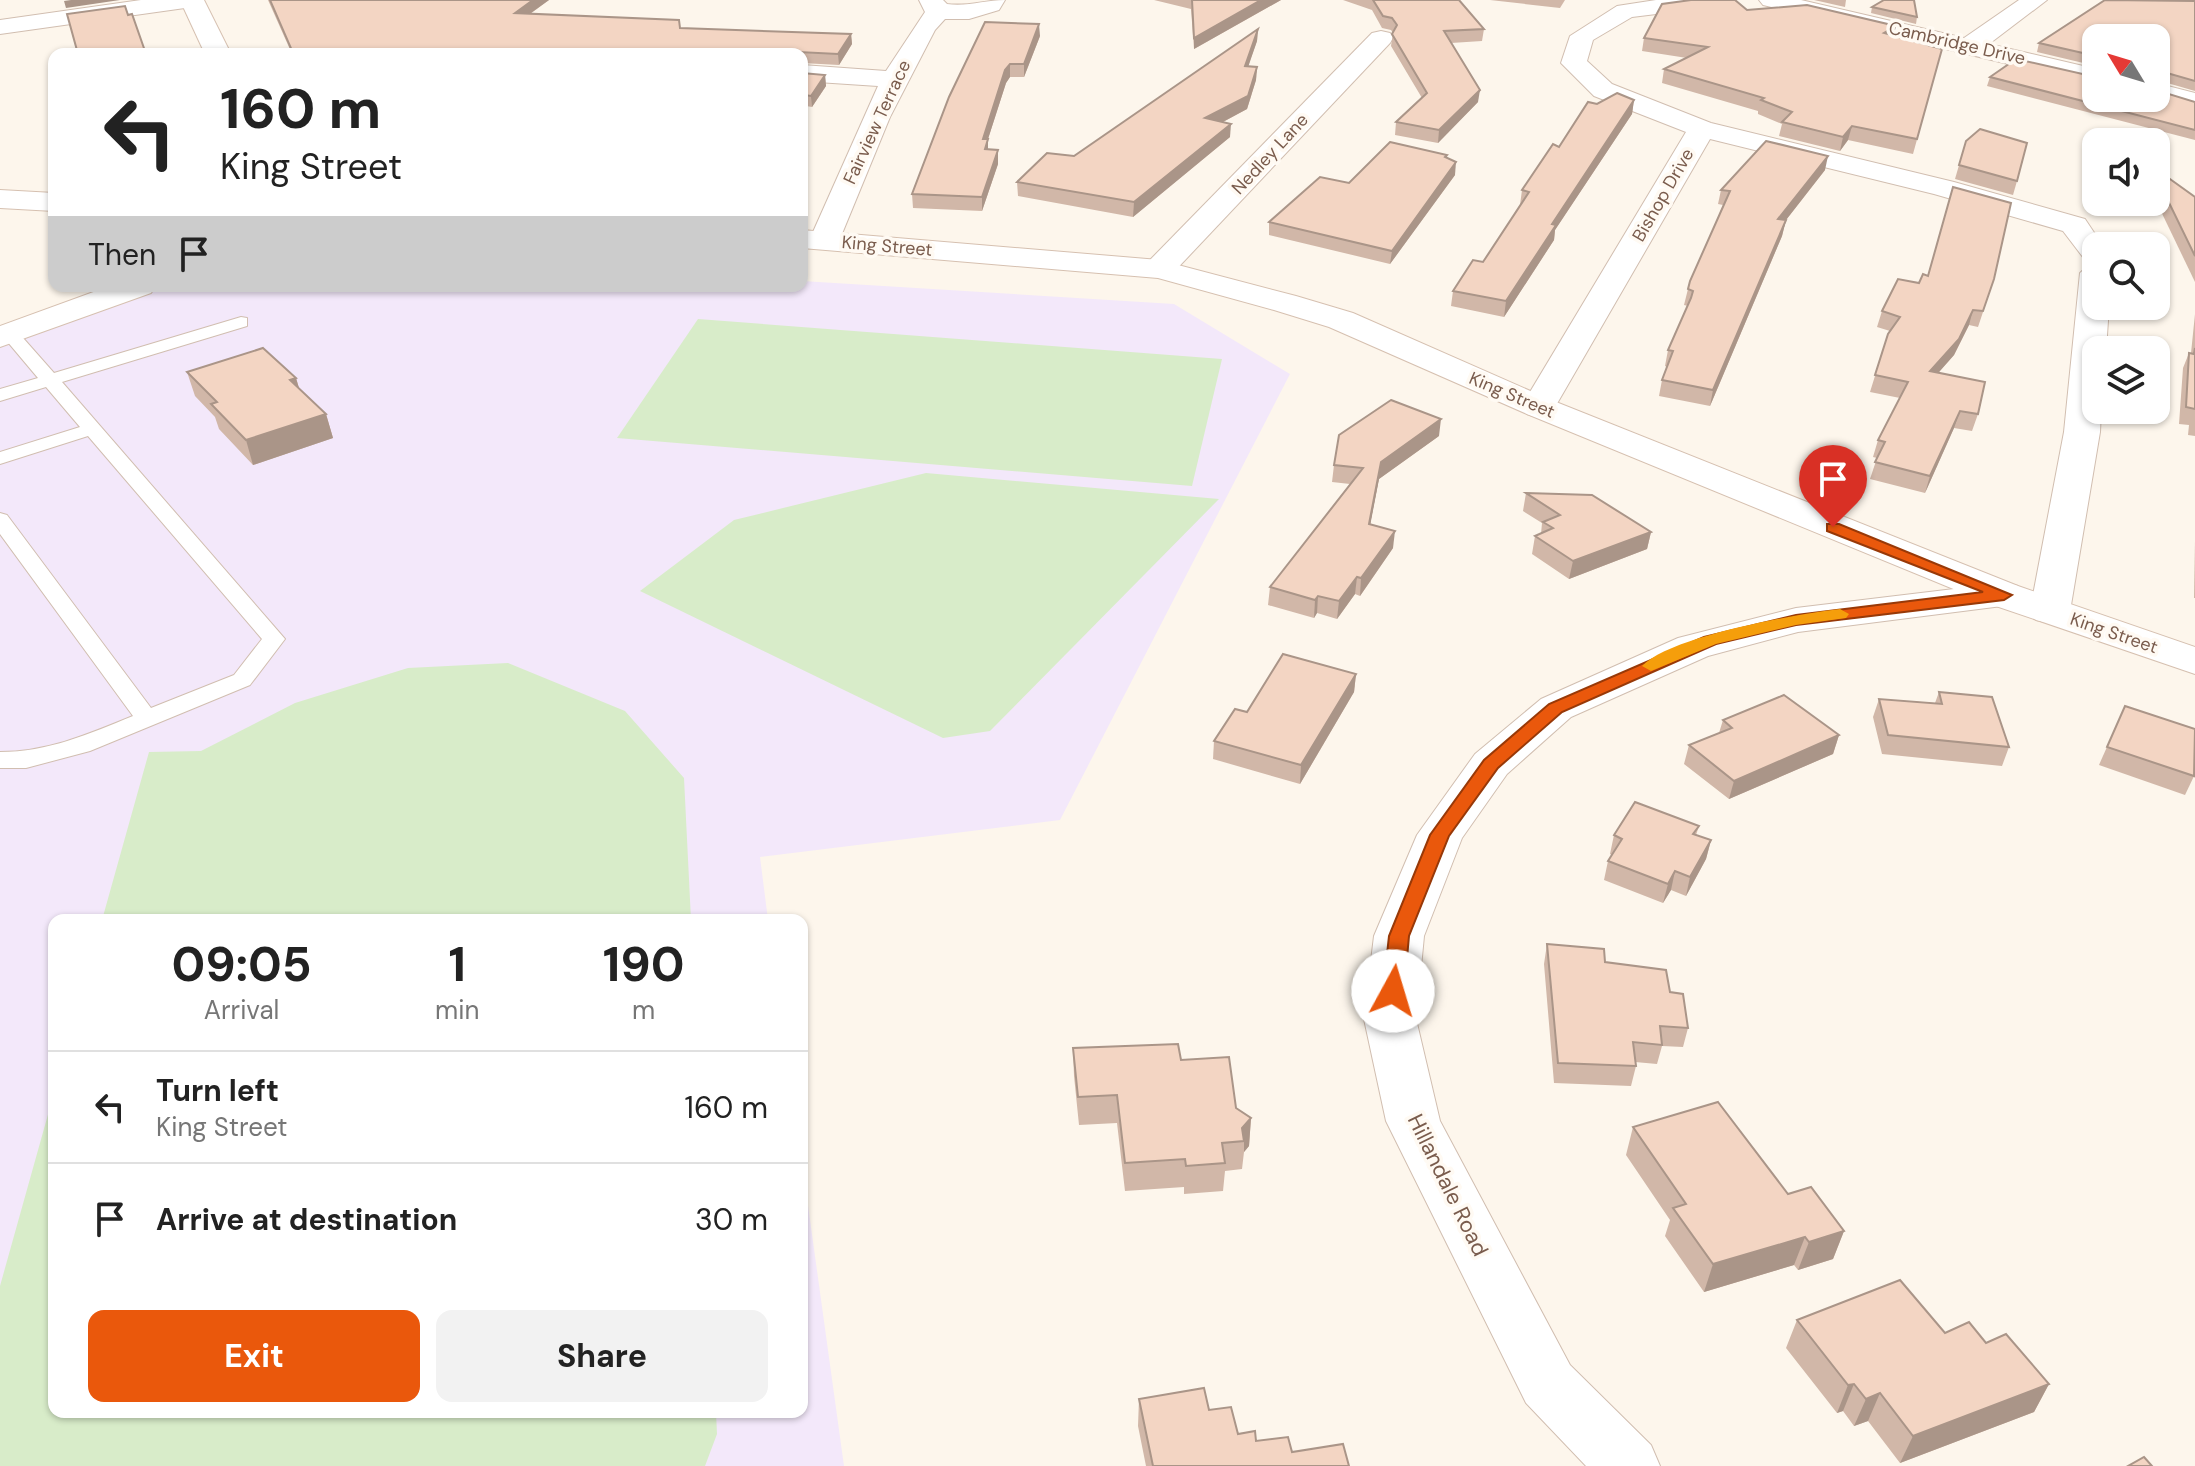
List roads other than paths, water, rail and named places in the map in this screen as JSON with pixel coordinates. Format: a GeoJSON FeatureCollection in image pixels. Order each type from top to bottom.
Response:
{"type":"FeatureCollection","features":[{"type":"Feature","properties":{"kind":"street"},"geometry":{"type":"LineString","coordinates":[[0,27],[192,0],[215,48]]}},
{"type":"Feature","properties":{"kind":"street","name":"Fairview Terrace"},"geometry":{"type":"LineString","coordinates":[[813,240],[894,79],[936,5],[972,12],[991,5],[993,0]]}},
{"type":"Feature","properties":{"kind":"street","name":"Bishop Drive"},"geometry":{"type":"LineString","coordinates":[[1539,407],[1702,129],[1603,90],[1574,63],[1582,36],[1626,11],[1713,0]]}},
{"type":"Feature","properties":{"kind":"street","name":"Cambridge Drive"},"geometry":{"type":"LineString","coordinates":[[1771,0],[2082,74]]}},
{"type":"Feature","properties":{"kind":"street"},"geometry":{"type":"LineString","coordinates":[[1970,46],[2035,0]]}},
{"type":"Feature","properties":{"kind":"street","name":"Nedley Lane"},"geometry":{"type":"LineString","coordinates":[[1159,269],[1381,38]]}},
{"type":"Feature","properties":{"kind":"street"},"geometry":{"type":"LineString","coordinates":[[808,73],[894,79]]}},
{"type":"Feature","properties":{"kind":"street"},"geometry":{"type":"LineString","coordinates":[[2170,95],[2195,101]]}},
{"type":"Feature","properties":{"kind":"street"},"geometry":{"type":"LineString","coordinates":[[1702,129],[1944,188],[2074,225],[2082,237]]}},
{"type":"Feature","properties":{"kind":"street"},"geometry":{"type":"LineString","coordinates":[[0,199],[48,202]]}},
{"type":"Feature","properties":{"kind":"street","name":"King Street"},"geometry":{"type":"LineString","coordinates":[[813,240],[1159,269],[1341,320],[1539,407],[2004,595],[2195,661]]}},
{"type":"Feature","properties":{"kind":"street"},"geometry":{"type":"LineString","coordinates":[[5,336],[124,292]]}},
{"type":"Feature","properties":{"kind":"street"},"geometry":{"type":"LineString","coordinates":[[2050,611],[2082,432],[2092,320]]}},
{"type":"Feature","properties":{"kind":"street","name":"Hillandale Road"},"geometry":{"type":"LineString","coordinates":[[1628,1466],[1548,1384],[1413,1121],[1390,1019],[1399,936],[1440,835],[1491,764],[1556,708],[1702,644],[1796,620],[2004,595]]}},
{"type":"Feature","properties":{"kind":"lane"},"geometry":{"type":"LineString","coordinates":[[0,395],[241,322]]}},
{"type":"Feature","properties":{"kind":"lane"},"geometry":{"type":"LineString","coordinates":[[0,760],[26,760],[81,746],[242,680],[274,639],[50,380],[5,336]]}},
{"type":"Feature","properties":{"kind":"lane"},"geometry":{"type":"LineString","coordinates":[[0,458],[92,429]]}},
{"type":"Feature","properties":{"kind":"lane"},"geometry":{"type":"LineString","coordinates":[[0,519],[147,719]]}}]}
